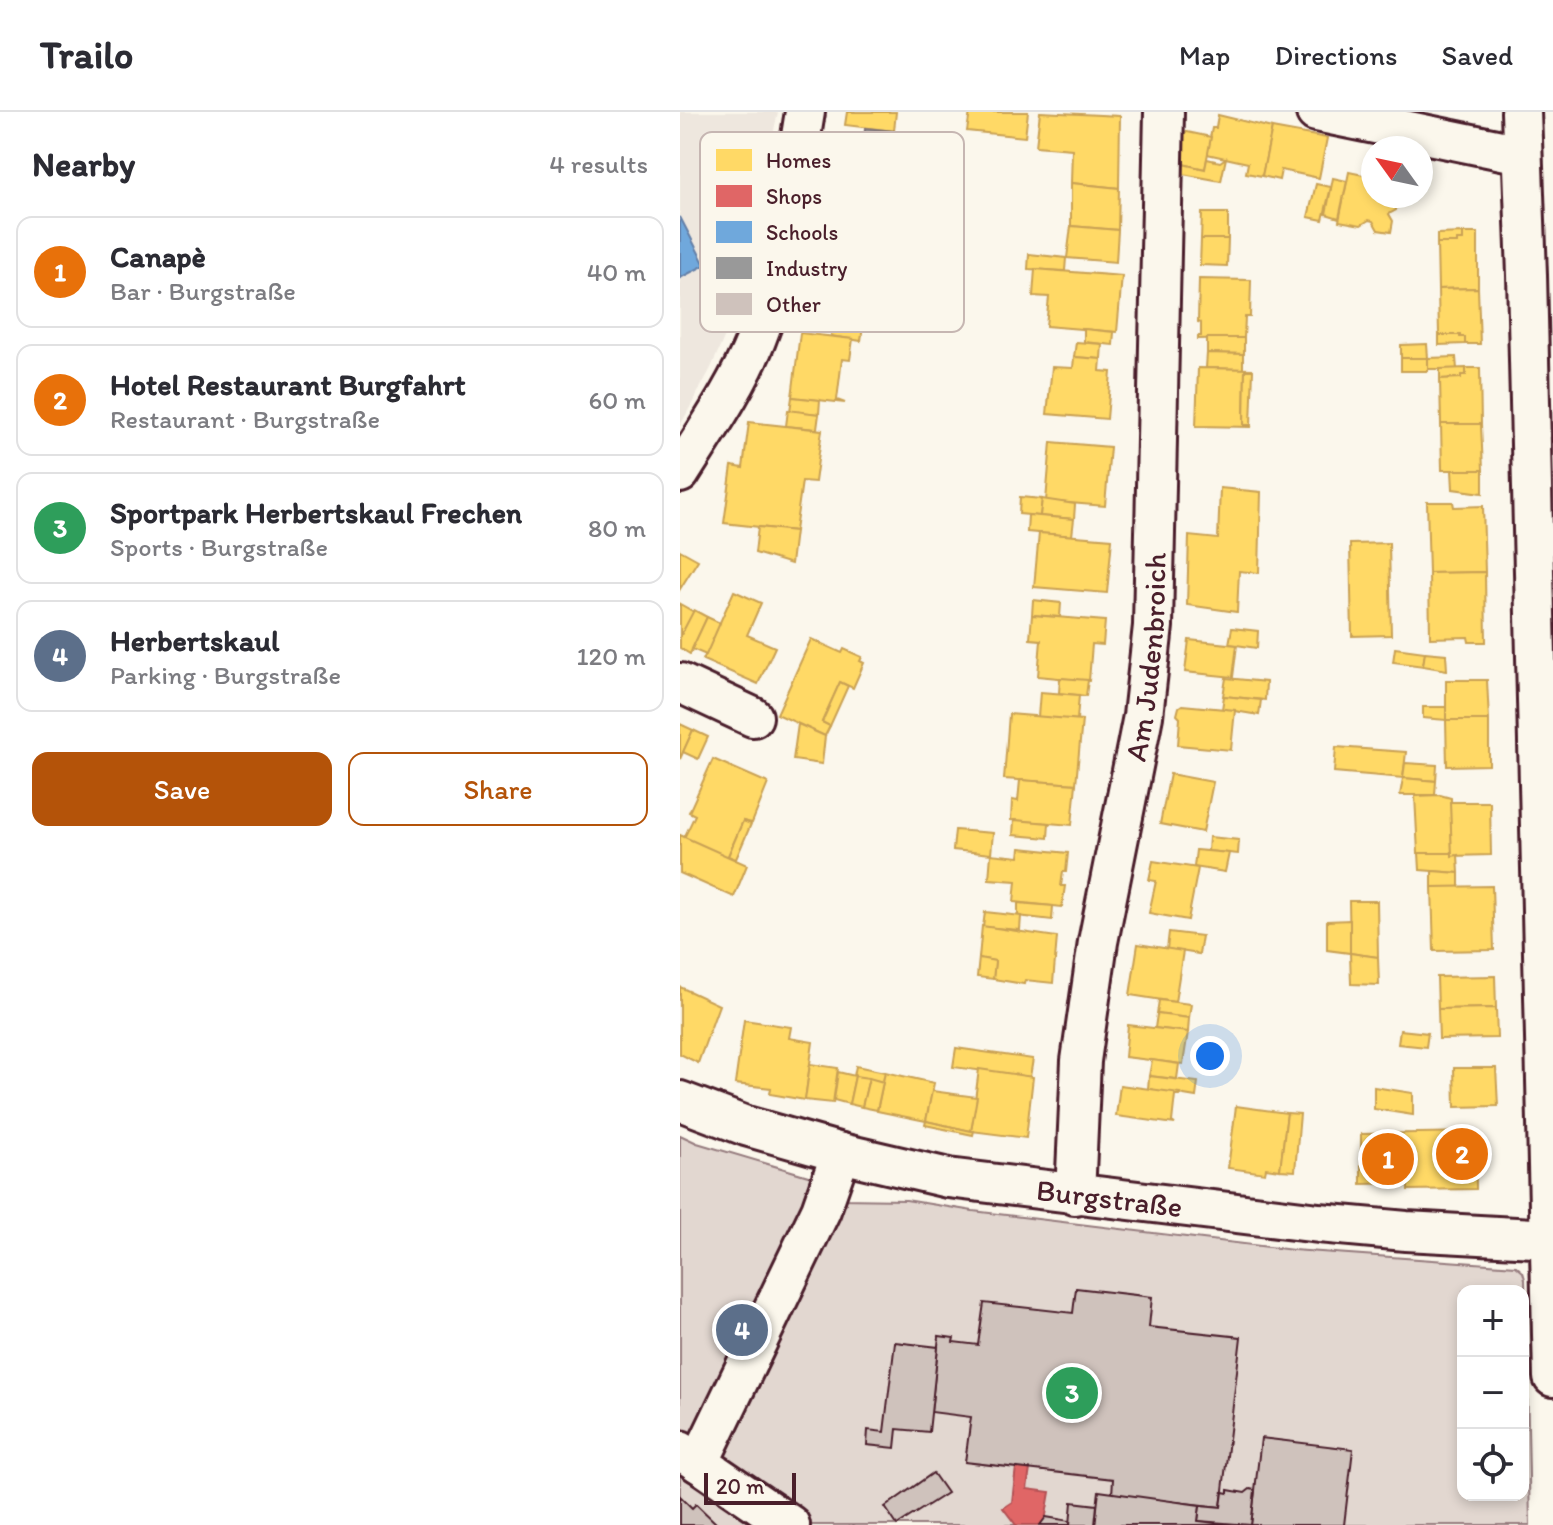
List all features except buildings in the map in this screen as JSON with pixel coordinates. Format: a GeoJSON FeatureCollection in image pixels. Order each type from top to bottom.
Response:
{"type":"FeatureCollection","features":[{"type":"Feature","properties":{"kind":"street"},"geometry":{"type":"LineString","coordinates":[[801,132],[805,112]]}},
{"type":"Feature","properties":{"kind":"street","name":"Am Judenbroich"},"geometry":{"type":"LineString","coordinates":[[1075,1195],[1081,1061],[1087,1016],[1098,942],[1143,716],[1153,626],[1164,112]]}},
{"type":"Feature","properties":{"kind":"street"},"geometry":{"type":"LineString","coordinates":[[1316,112],[1521,154]]}},
{"type":"Feature","properties":{"kind":"street"},"geometry":{"type":"LineString","coordinates":[[1521,112],[1521,154],[1540,276],[1553,1377]]}},
{"type":"Feature","properties":{"kind":"street"},"geometry":{"type":"LineString","coordinates":[[680,473],[726,400],[759,332]]}},
{"type":"Feature","properties":{"kind":"street"},"geometry":{"type":"LineString","coordinates":[[680,683],[753,717]]}},
{"type":"Feature","properties":{"kind":"street","name":"Burgstraße"},"geometry":{"type":"LineString","coordinates":[[680,1101],[746,1126],[841,1153],[948,1178],[1391,1230],[1552,1239]]}},
{"type":"Feature","properties":{"kind":"street"},"geometry":{"type":"LineString","coordinates":[[790,1525],[690,1456],[821,1210],[841,1153]]}},
{"type":"Feature","properties":{"kind":"shaded area"},"geometry":{"type":"Polygon","coordinates":[[[680,112],[778,112],[774,132],[700,132],[700,332],[726,332],[680,426],[680,112]]]}},
{"type":"Feature","properties":{"kind":"shaded area"},"geometry":{"type":"Polygon","coordinates":[[[680,1135],[697,1143],[825,1181],[841,1199],[906,1200],[1293,1250],[1516,1266],[1523,1272],[1525,1285],[1457,1285],[1457,1501],[1529,1501],[1529,1476],[1530,1525],[680,1525],[680,1135]]]}},
{"type":"Feature","properties":{"kind":"place","name":"Hotel Restaurant Burgfahrt"},"geometry":{"type":"Point","coordinates":[1462,1154]}},
{"type":"Feature","properties":{"kind":"place","name":"Canapè"},"geometry":{"type":"Point","coordinates":[1388,1159]}},
{"type":"Feature","properties":{"kind":"place","name":"Herbertskaul"},"geometry":{"type":"Point","coordinates":[742,1330]}},
{"type":"Feature","properties":{"kind":"place","name":"Sportpark Herbertskaul Frechen"},"geometry":{"type":"Point","coordinates":[1072,1393]}}]}
